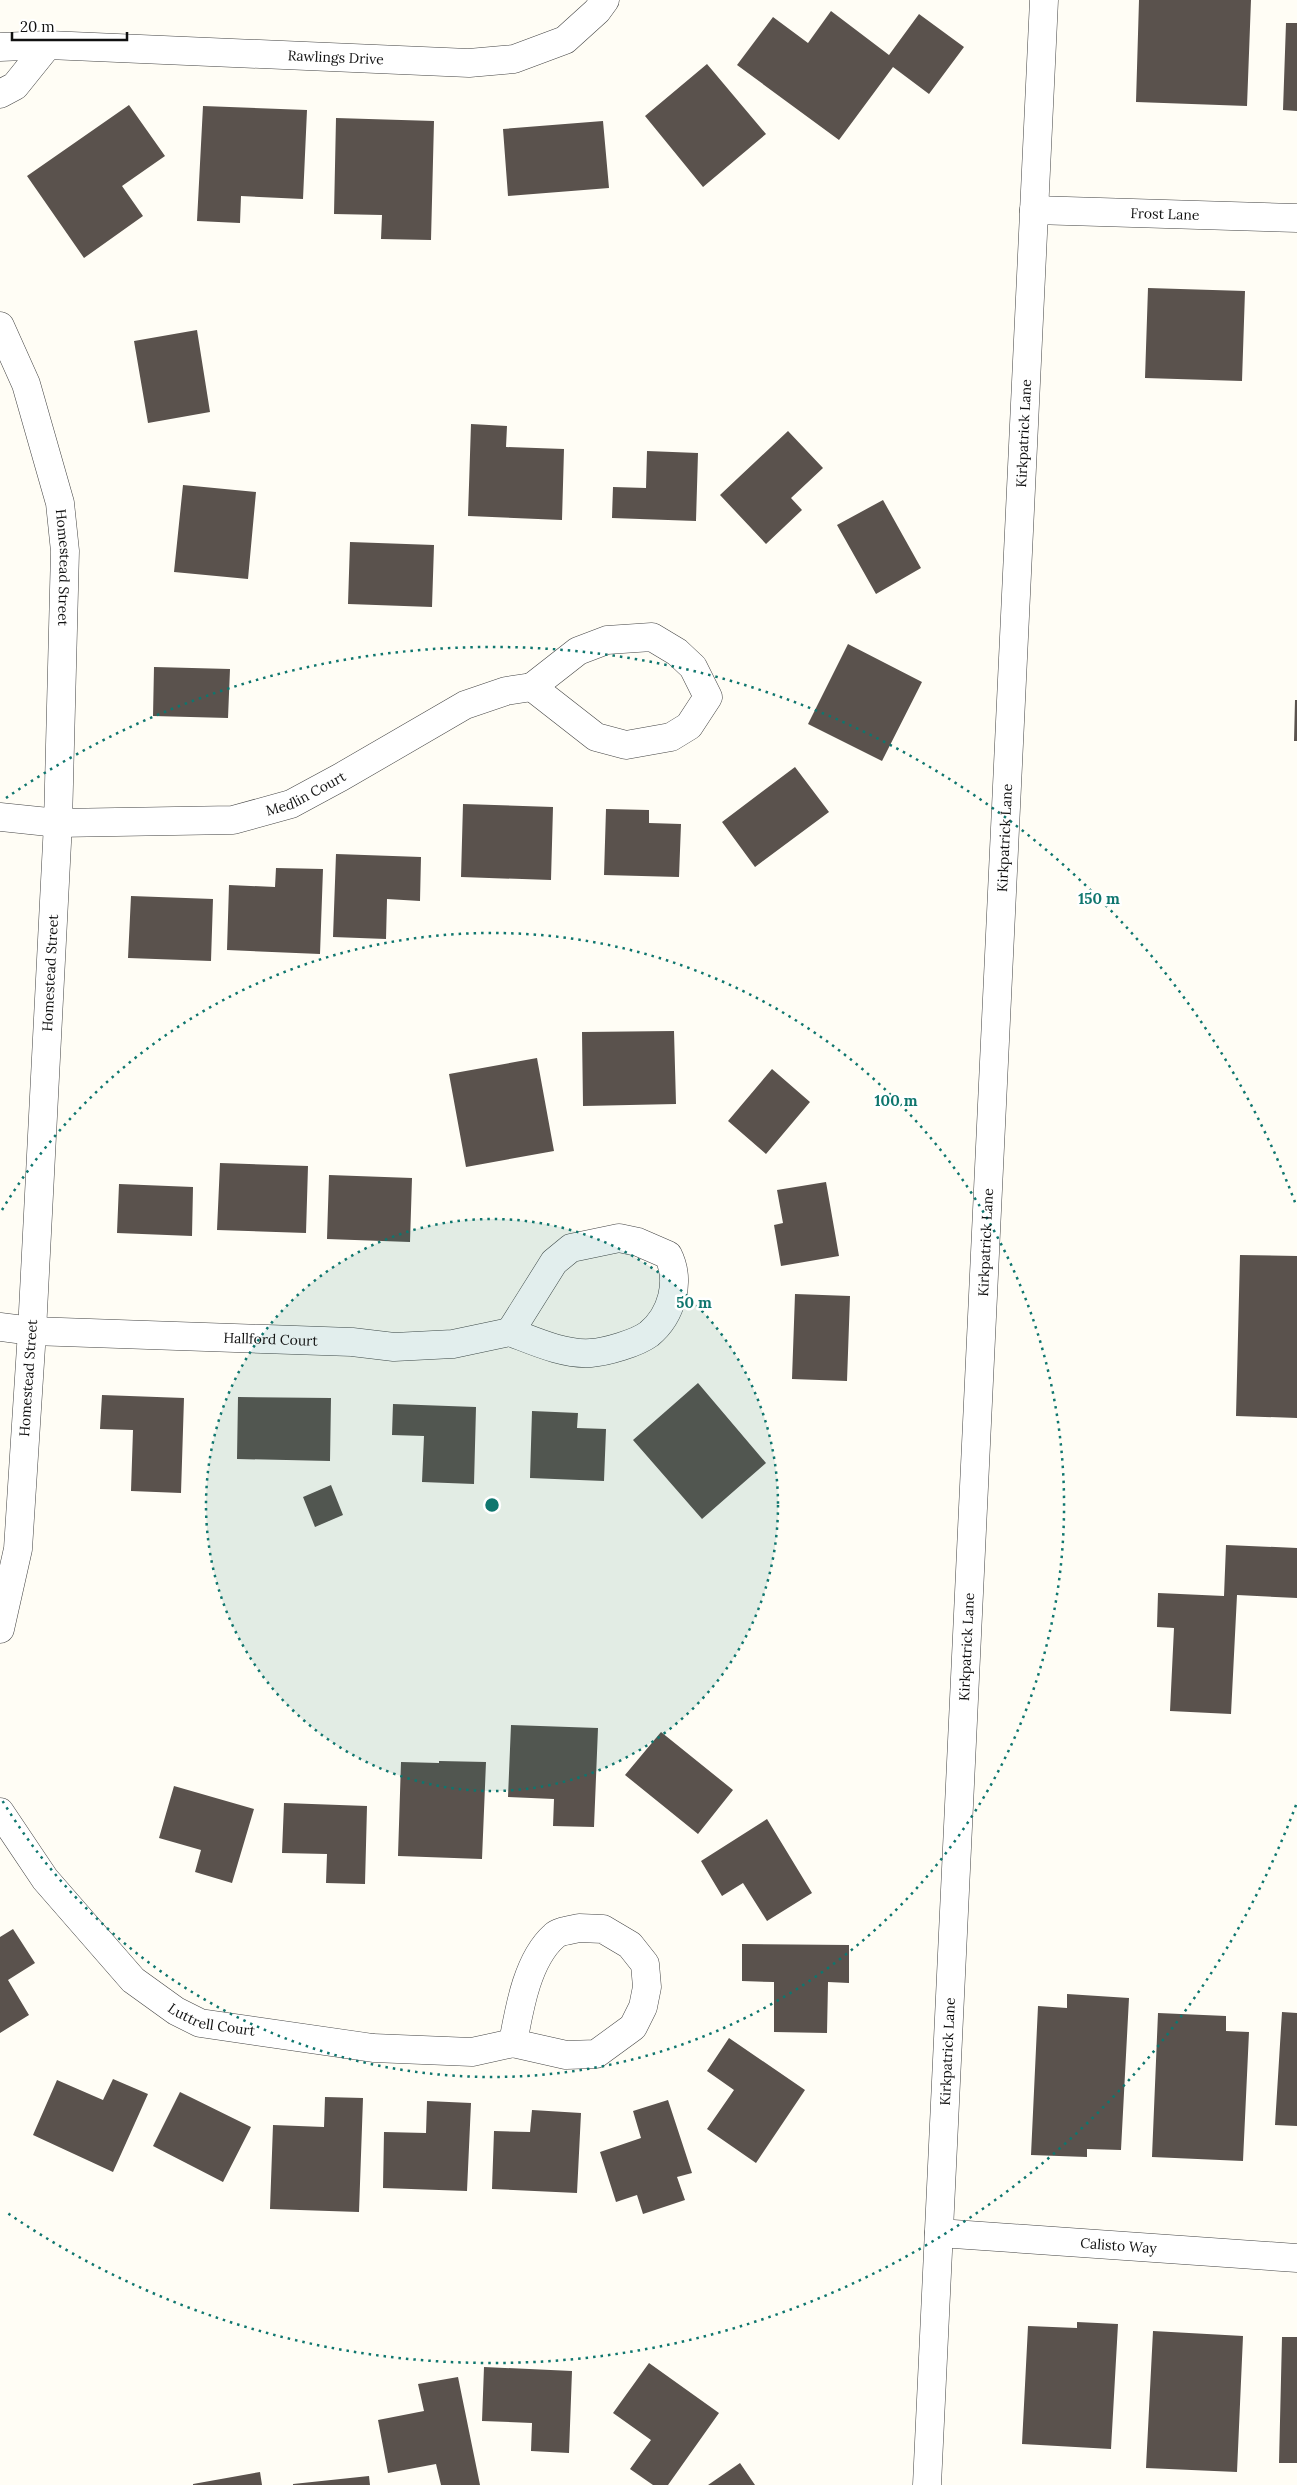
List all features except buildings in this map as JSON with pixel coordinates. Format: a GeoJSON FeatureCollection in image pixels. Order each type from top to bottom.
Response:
{"type":"FeatureCollection","features":[{"type":"Feature","properties":{"kind":"street","name":"Rawlings Drive"},"geometry":{"type":"LineString","coordinates":[[0,47],[48,45],[241,55],[469,63],[514,59],[565,40],[597,11],[605,0]]}},
{"type":"Feature","properties":{"kind":"street","name":"Kirkpatrick Lane"},"geometry":{"type":"LineString","coordinates":[[927,2485],[1044,0]]}},
{"type":"Feature","properties":{"kind":"street"},"geometry":{"type":"LineString","coordinates":[[0,94],[15,86],[48,45]]}},
{"type":"Feature","properties":{"kind":"street","name":"Frost Lane"},"geometry":{"type":"LineString","coordinates":[[1034,210],[1297,218]]}},
{"type":"Feature","properties":{"kind":"street","name":"Homestead Street"},"geometry":{"type":"LineString","coordinates":[[0,326],[26,384],[60,503],[65,551],[58,823],[32,1331],[18,1549],[0,1629]]}},
{"type":"Feature","properties":{"kind":"street","name":"Medlin Court"},"geometry":{"type":"LineString","coordinates":[[0,817],[58,823],[233,820],[283,806],[341,778],[465,705],[506,691],[532,687],[578,651],[607,640],[652,637],[677,652],[693,667],[708,697],[689,726],[671,737],[626,745],[596,737],[532,687]]}},
{"type":"Feature","properties":{"kind":"street"},"geometry":{"type":"LineString","coordinates":[[619,1238],[638,1242],[668,1254],[674,1266],[673,1295],[668,1309],[648,1334],[612,1349],[589,1353],[552,1347],[510,1332],[554,1262],[572,1248],[619,1238]]}},
{"type":"Feature","properties":{"kind":"street","name":"Hallford Court"},"geometry":{"type":"LineString","coordinates":[[0,1327],[32,1331],[352,1342],[394,1346],[453,1344],[510,1332]]}},
{"type":"Feature","properties":{"kind":"street","name":"Luttrell Court"},"geometry":{"type":"LineString","coordinates":[[0,1812],[45,1878],[133,1980],[176,2011],[200,2023],[373,2048],[472,2052],[513,2044],[566,2056],[596,2054],[632,2027],[643,2007],[647,1987],[645,1964],[630,1946],[603,1929],[580,1928],[554,1935],[533,1965],[519,2010],[513,2044]]}},
{"type":"Feature","properties":{"kind":"street","name":"Calisto Way"},"geometry":{"type":"LineString","coordinates":[[939,2233],[1297,2258]]}}]}
